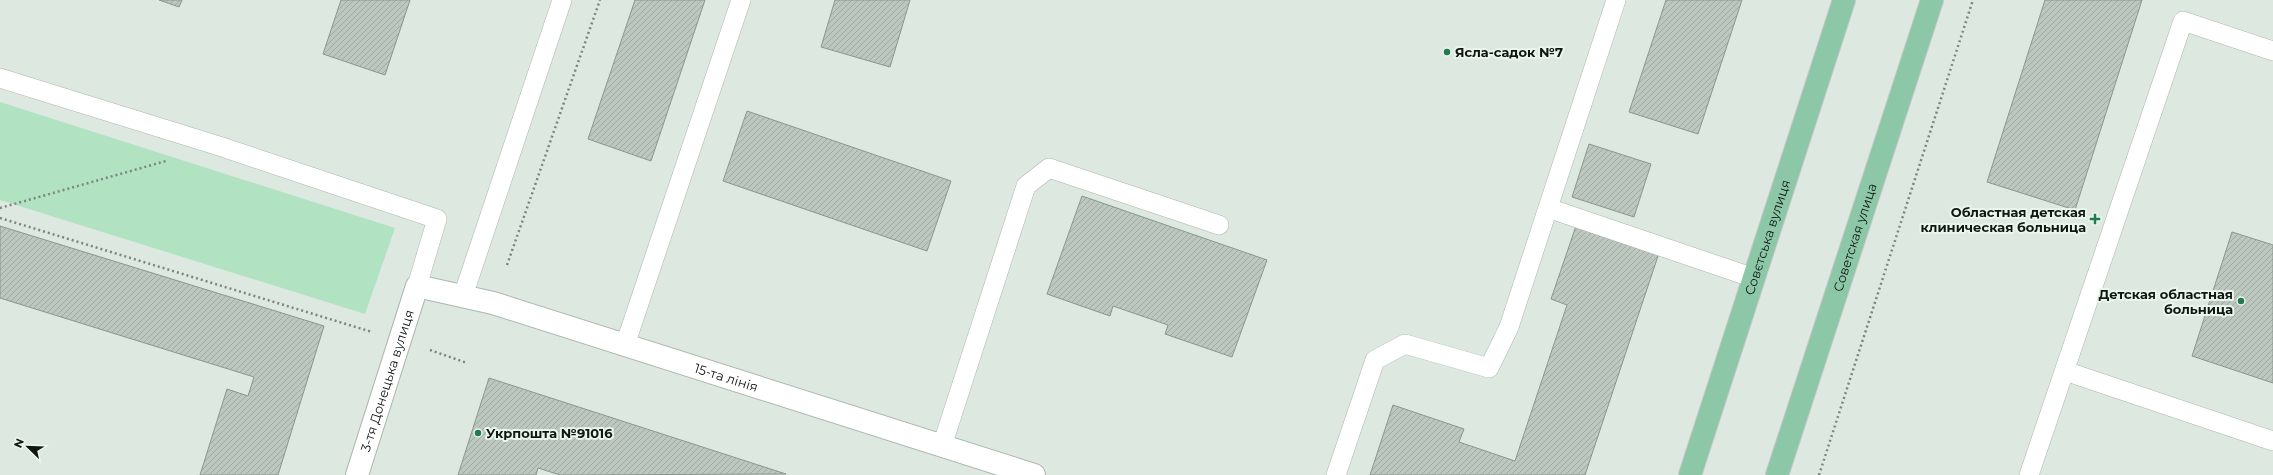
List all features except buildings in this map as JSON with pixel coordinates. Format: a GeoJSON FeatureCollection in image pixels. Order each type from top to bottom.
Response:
{"type":"FeatureCollection","features":[{"type":"Feature","properties":{"kind":"main road","name":"Совєтська вулиця"},"geometry":{"type":"LineString","coordinates":[[1690,475],[1844,0]]}},
{"type":"Feature","properties":{"kind":"main road","name":"Советская улица"},"geometry":{"type":"LineString","coordinates":[[1777,475],[1932,0]]}},
{"type":"Feature","properties":{"kind":"street","name":"15-та лінія"},"geometry":{"type":"LineString","coordinates":[[417,286],[493,303],[1034,475]]}},
{"type":"Feature","properties":{"kind":"street","name":"3-тя Донецька вулиця"},"geometry":{"type":"LineString","coordinates":[[357,475],[417,286]]}},
{"type":"Feature","properties":{"kind":"lane"},"geometry":{"type":"LineString","coordinates":[[463,296],[562,0]]}},
{"type":"Feature","properties":{"kind":"lane"},"geometry":{"type":"LineString","coordinates":[[625,345],[741,0]]}},
{"type":"Feature","properties":{"kind":"lane"},"geometry":{"type":"LineString","coordinates":[[1336,475],[1374,360],[1404,344],[1488,368],[1509,327],[1616,0]]}},
{"type":"Feature","properties":{"kind":"lane"},"geometry":{"type":"LineString","coordinates":[[2029,475],[2183,21],[2273,51]]}},
{"type":"Feature","properties":{"kind":"lane"},"geometry":{"type":"LineString","coordinates":[[0,78],[219,146],[437,219],[417,286]]}},
{"type":"Feature","properties":{"kind":"lane"},"geometry":{"type":"LineString","coordinates":[[942,446],[1026,186],[1049,168],[1219,225]]}},
{"type":"Feature","properties":{"kind":"lane"},"geometry":{"type":"LineString","coordinates":[[1548,208],[1754,278]]}},
{"type":"Feature","properties":{"kind":"lane"},"geometry":{"type":"LineString","coordinates":[[2065,371],[2273,441]]}},
{"type":"Feature","properties":{"kind":"path"},"geometry":{"type":"LineString","coordinates":[[493,303],[600,0]]}},
{"type":"Feature","properties":{"kind":"path"},"geometry":{"type":"LineString","coordinates":[[1819,475],[1974,0]]}},
{"type":"Feature","properties":{"kind":"path"},"geometry":{"type":"LineString","coordinates":[[0,208],[173,159]]}},
{"type":"Feature","properties":{"kind":"path"},"geometry":{"type":"LineString","coordinates":[[0,218],[467,363]]}},
{"type":"Feature","properties":{"kind":"green space"},"geometry":{"type":"Polygon","coordinates":[[[0,102],[395,228],[365,314],[0,200],[0,102]]]}},
{"type":"Feature","properties":{"kind":"place","name":"Ясла-садок №7"},"geometry":{"type":"Point","coordinates":[1447,52]}},
{"type":"Feature","properties":{"kind":"place","name":"Областная детская клиническая больница"},"geometry":{"type":"Point","coordinates":[2095,219]}},
{"type":"Feature","properties":{"kind":"place","name":"Детская областная больница"},"geometry":{"type":"Point","coordinates":[2241,301]}},
{"type":"Feature","properties":{"kind":"place","name":"Укрпошта №91016"},"geometry":{"type":"Point","coordinates":[478,433]}}]}
